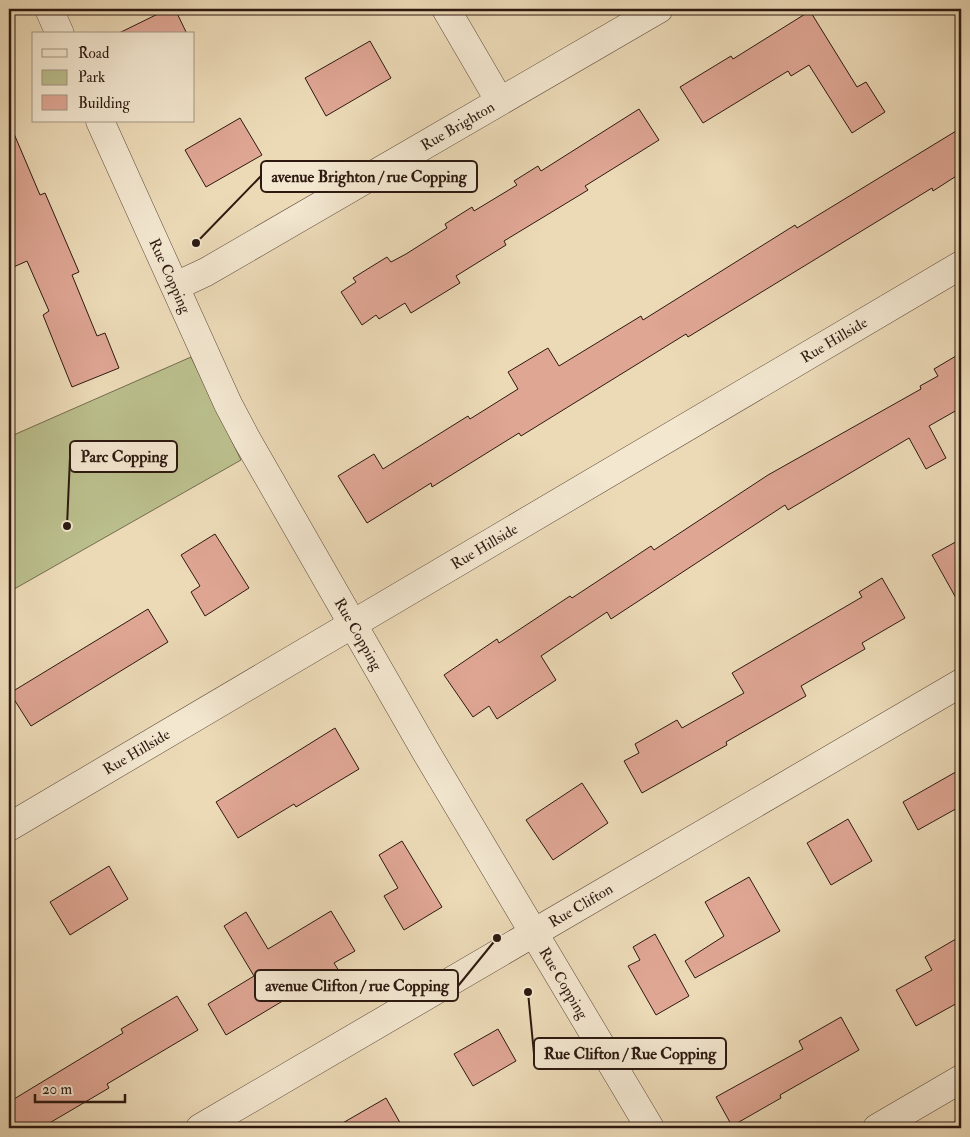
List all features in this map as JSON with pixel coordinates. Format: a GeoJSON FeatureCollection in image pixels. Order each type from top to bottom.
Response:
{"type":"FeatureCollection","features":[{"type":"Feature","properties":{"kind":"street"},"geometry":{"type":"LineString","coordinates":[[48,9],[59,32]]}},
{"type":"Feature","properties":{"kind":"street"},"geometry":{"type":"LineString","coordinates":[[446,9],[499,100]]}},
{"type":"Feature","properties":{"kind":"street","name":"Rue Brighton"},"geometry":{"type":"LineString","coordinates":[[176,286],[206,272],[658,9]]}},
{"type":"Feature","properties":{"kind":"street","name":"Rue Copping"},"geometry":{"type":"LineString","coordinates":[[100,122],[247,440],[351,624],[650,1128]]}},
{"type":"Feature","properties":{"kind":"street","name":"Rue Hillside"},"geometry":{"type":"LineString","coordinates":[[9,827],[961,265]]}},
{"type":"Feature","properties":{"kind":"street","name":"Rue Clifton"},"geometry":{"type":"LineString","coordinates":[[200,1128],[961,683]]}},
{"type":"Feature","properties":{"kind":"street"},"geometry":{"type":"LineString","coordinates":[[877,1128],[961,1079]]}},
{"type":"Feature","properties":{"kind":"green space"},"geometry":{"type":"Polygon","coordinates":[[[191,357],[241,460],[9,592],[9,437],[191,357]]]}},
{"type":"Feature","properties":{"kind":"building"},"geometry":{"type":"Polygon","coordinates":[[[168,9],[175,9],[186,32],[121,32],[168,9]]]}},
{"type":"Feature","properties":{"kind":"building"},"geometry":{"type":"Polygon","coordinates":[[[810,11],[857,87],[866,82],[885,112],[852,133],[809,65],[791,76],[788,71],[703,123],[680,87],[731,56],[733,59],[810,11]]]}},
{"type":"Feature","properties":{"kind":"building"},"geometry":{"type":"Polygon","coordinates":[[[370,41],[391,78],[326,116],[305,78],[370,41]]]}},
{"type":"Feature","properties":{"kind":"building"},"geometry":{"type":"Polygon","coordinates":[[[639,109],[659,140],[585,186],[588,190],[504,241],[506,245],[456,276],[460,283],[411,313],[405,303],[379,319],[376,315],[362,325],[341,292],[356,282],[353,278],[387,257],[391,262],[406,254],[447,228],[445,224],[472,207],[474,211],[517,185],[514,181],[538,166],[541,171],[639,109]]]}},
{"type":"Feature","properties":{"kind":"building"},"geometry":{"type":"Polygon","coordinates":[[[240,118],[262,155],[206,187],[185,150],[240,118]]]}},
{"type":"Feature","properties":{"kind":"building"},"geometry":{"type":"Polygon","coordinates":[[[9,122],[40,195],[45,193],[79,272],[72,275],[97,336],[105,333],[119,368],[72,387],[43,315],[49,311],[27,261],[9,269],[9,122]]]}},
{"type":"Feature","properties":{"kind":"building"},"geometry":{"type":"Polygon","coordinates":[[[961,128],[961,173],[933,191],[932,188],[688,337],[686,334],[521,436],[519,433],[432,487],[431,483],[367,523],[338,476],[374,454],[383,469],[468,416],[470,419],[518,389],[508,372],[548,348],[559,366],[641,316],[643,320],[795,225],[797,228],[961,128]]]}},
{"type":"Feature","properties":{"kind":"building"},"geometry":{"type":"Polygon","coordinates":[[[961,353],[961,419],[957,410],[929,426],[946,458],[926,469],[909,438],[788,510],[785,505],[611,619],[607,612],[541,656],[556,680],[497,719],[489,706],[473,717],[444,675],[497,639],[499,643],[651,546],[654,550],[768,475],[921,389],[920,386],[938,376],[934,369],[961,353]]]}},
{"type":"Feature","properties":{"kind":"building"},"geometry":{"type":"Polygon","coordinates":[[[215,534],[249,588],[205,616],[191,592],[200,586],[181,555],[215,534]]]}},
{"type":"Feature","properties":{"kind":"building"},"geometry":{"type":"Polygon","coordinates":[[[961,539],[961,607],[932,555],[961,539]]]}},
{"type":"Feature","properties":{"kind":"building"},"geometry":{"type":"Polygon","coordinates":[[[882,578],[905,618],[862,643],[865,649],[801,686],[806,696],[726,742],[727,745],[642,793],[624,761],[639,753],[635,744],[677,720],[682,728],[744,693],[732,673],[862,597],[859,592],[882,578]]]}},
{"type":"Feature","properties":{"kind":"building"},"geometry":{"type":"Polygon","coordinates":[[[148,609],[168,642],[31,726],[10,693],[148,609]]]}},
{"type":"Feature","properties":{"kind":"building"},"geometry":{"type":"Polygon","coordinates":[[[335,728],[359,769],[296,807],[294,804],[238,838],[216,802],[335,728]]]}},
{"type":"Feature","properties":{"kind":"building"},"geometry":{"type":"Polygon","coordinates":[[[961,769],[961,806],[918,830],[903,802],[961,769]]]}},
{"type":"Feature","properties":{"kind":"building"},"geometry":{"type":"Polygon","coordinates":[[[582,783],[608,823],[553,860],[526,820],[582,783]]]}},
{"type":"Feature","properties":{"kind":"building"},"geometry":{"type":"Polygon","coordinates":[[[848,819],[872,861],[831,885],[807,843],[848,819]]]}},
{"type":"Feature","properties":{"kind":"building"},"geometry":{"type":"Polygon","coordinates":[[[402,841],[442,907],[404,930],[384,896],[398,888],[379,855],[402,841]]]}},
{"type":"Feature","properties":{"kind":"building"},"geometry":{"type":"Polygon","coordinates":[[[109,866],[128,899],[70,935],[50,902],[109,866]]]}},
{"type":"Feature","properties":{"kind":"building"},"geometry":{"type":"Polygon","coordinates":[[[749,877],[780,931],[695,978],[685,961],[724,936],[705,902],[749,877]]]}},
{"type":"Feature","properties":{"kind":"building"},"geometry":{"type":"Polygon","coordinates":[[[331,911],[355,951],[334,963],[339,971],[313,986],[311,984],[226,1035],[208,1004],[254,976],[224,926],[246,912],[268,949],[331,911]]]}},
{"type":"Feature","properties":{"kind":"building"},"geometry":{"type":"Polygon","coordinates":[[[655,934],[689,996],[656,1015],[628,966],[640,960],[633,947],[655,934]]]}},
{"type":"Feature","properties":{"kind":"building"},"geometry":{"type":"Polygon","coordinates":[[[961,936],[961,1001],[916,1026],[896,990],[932,970],[925,957],[961,936]]]}},
{"type":"Feature","properties":{"kind":"building"},"geometry":{"type":"Polygon","coordinates":[[[177,996],[198,1030],[107,1084],[109,1088],[41,1128],[9,1128],[9,1102],[123,1033],[121,1029],[177,996]]]}},
{"type":"Feature","properties":{"kind":"building"},"geometry":{"type":"Polygon","coordinates":[[[841,1017],[859,1050],[780,1095],[781,1098],[732,1126],[716,1097],[803,1049],[799,1041],[841,1017]]]}},
{"type":"Feature","properties":{"kind":"building"},"geometry":{"type":"Polygon","coordinates":[[[498,1029],[516,1061],[473,1086],[454,1054],[498,1029]]]}},
{"type":"Feature","properties":{"kind":"building"},"geometry":{"type":"Polygon","coordinates":[[[386,1098],[403,1128],[334,1128],[386,1098]]]}},
{"type":"Feature","properties":{"kind":"place","name":"avenue Brighton / rue Copping"},"geometry":{"type":"Point","coordinates":[196,243]}},
{"type":"Feature","properties":{"kind":"place","name":"Parc Copping"},"geometry":{"type":"Point","coordinates":[67,526]}},
{"type":"Feature","properties":{"kind":"place","name":"avenue Clifton / rue Copping"},"geometry":{"type":"Point","coordinates":[497,938]}},
{"type":"Feature","properties":{"kind":"place","name":"Rue Clifton / Rue Copping"},"geometry":{"type":"Point","coordinates":[528,992]}}]}
